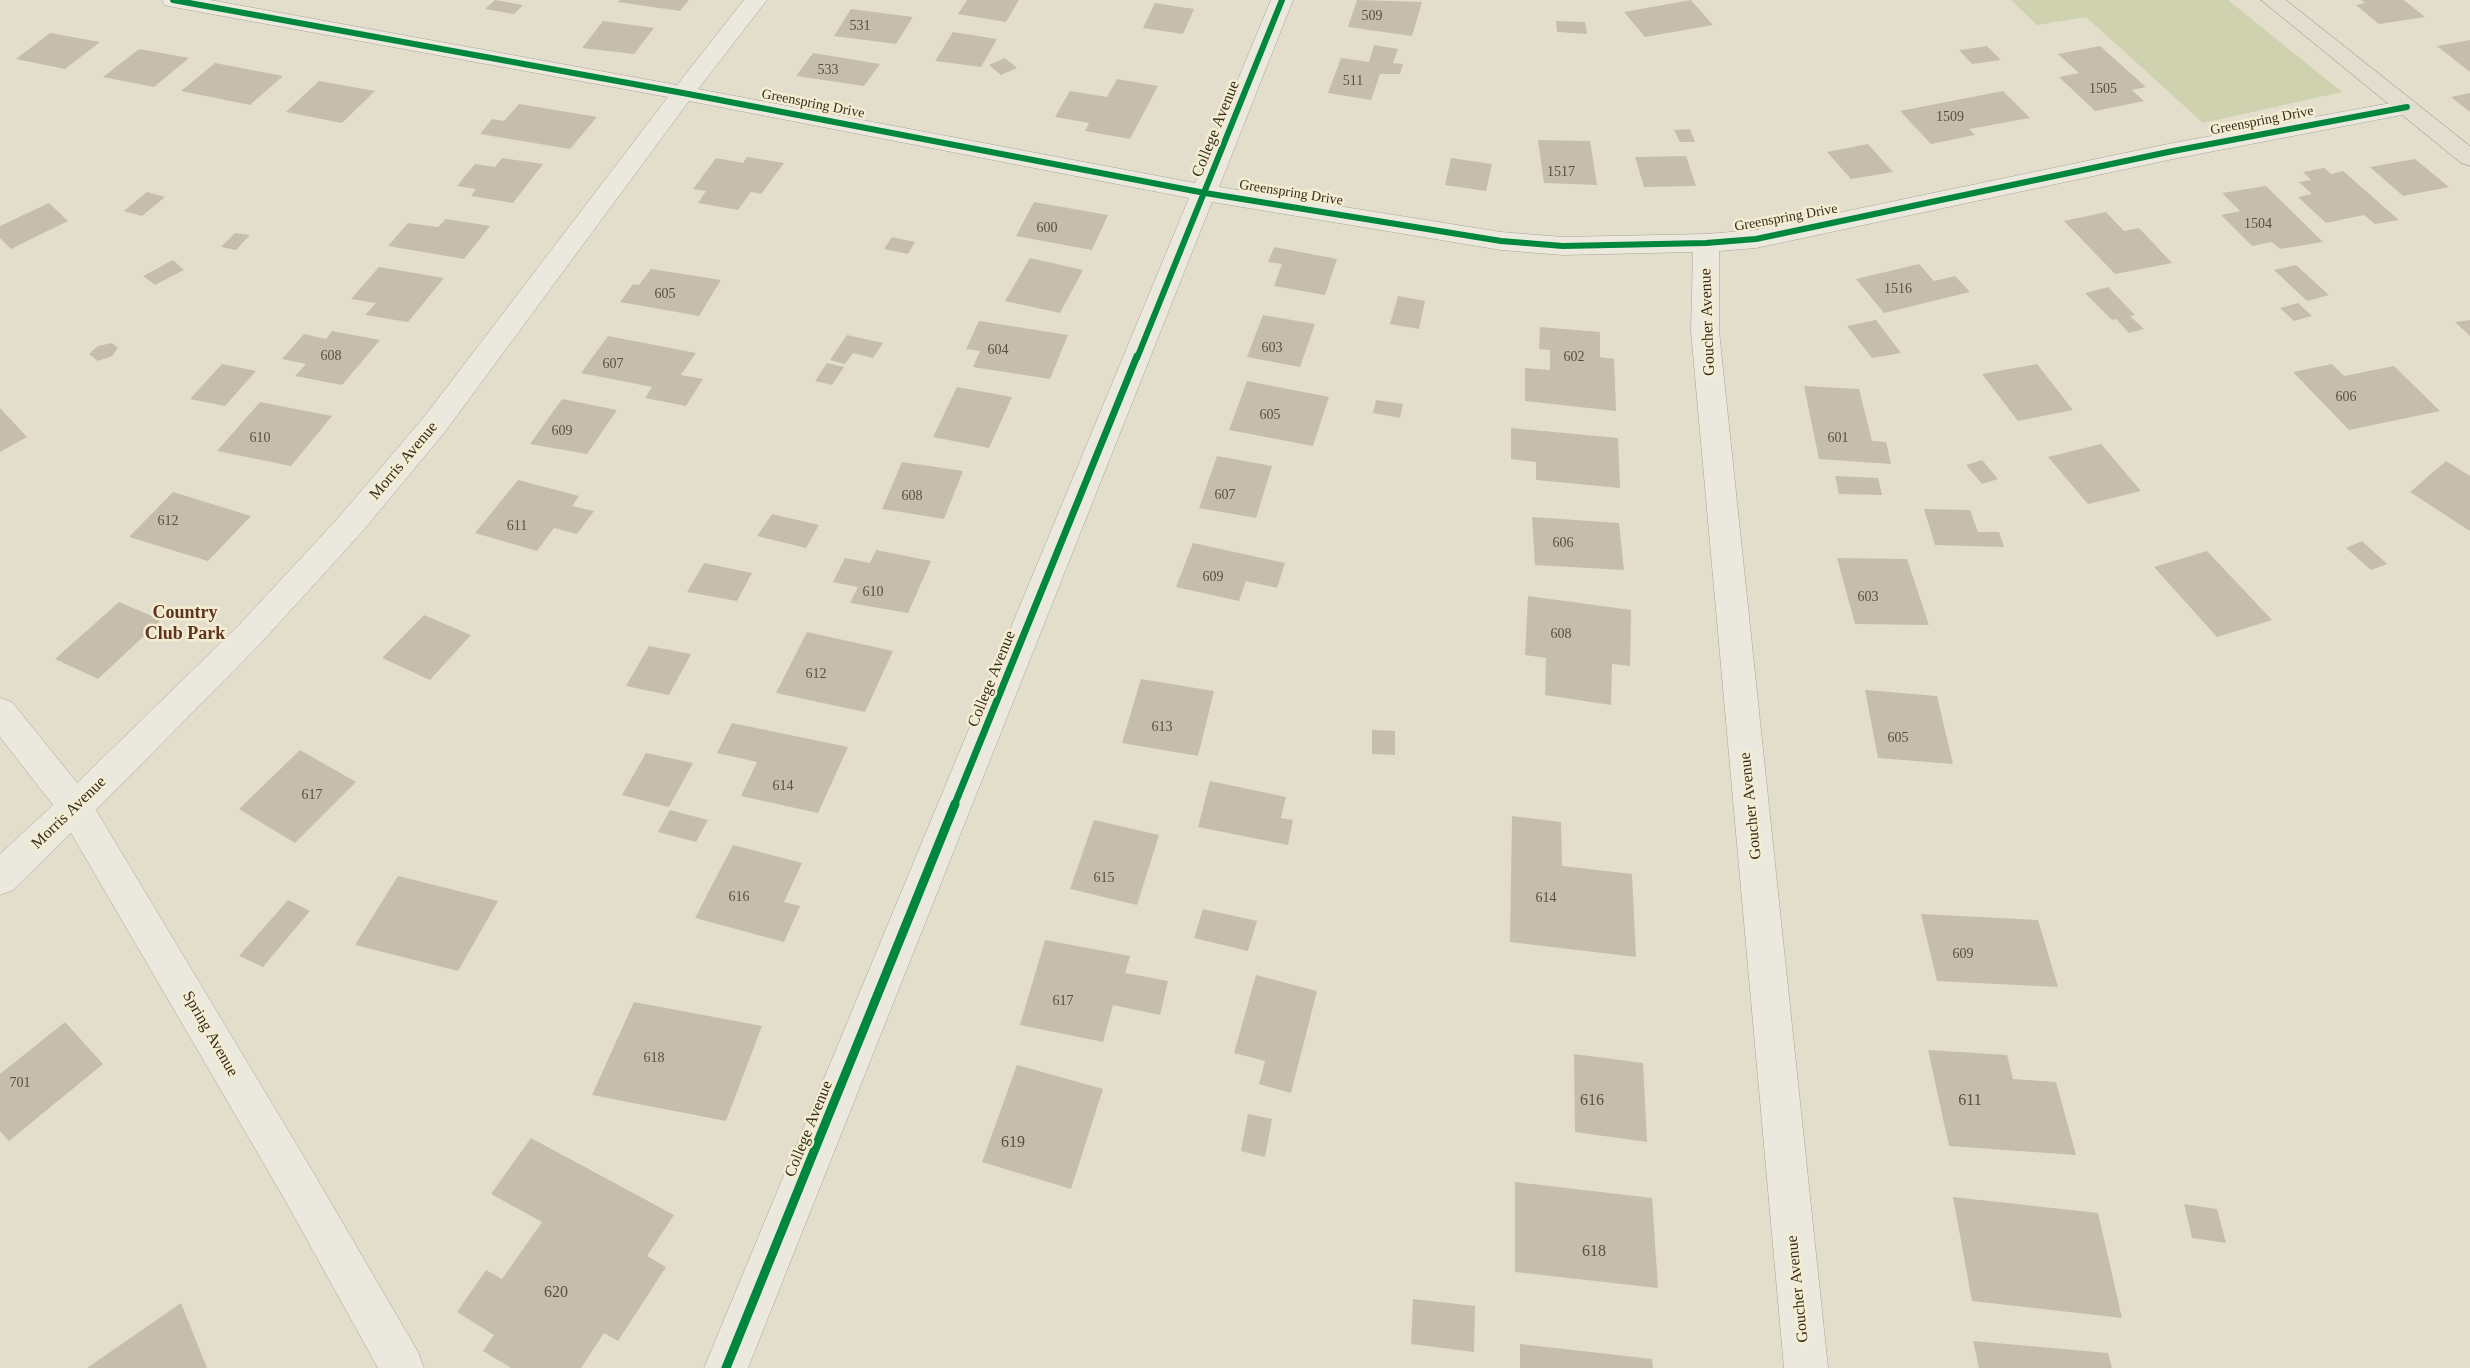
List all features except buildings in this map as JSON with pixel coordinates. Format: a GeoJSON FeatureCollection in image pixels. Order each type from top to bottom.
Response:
{"type":"FeatureCollection","features":[{"type":"Feature","properties":{"kind":"main road"},"geometry":{"type":"LineString","coordinates":[[2272,0],[2470,158]]}},
{"type":"Feature","properties":{"kind":"street","name":"Greenspring Drive"},"geometry":{"type":"LineString","coordinates":[[173,0],[683,93],[1205,193],[1502,241],[1563,246],[1706,243],[1756,239],[2173,151],[2407,107]]}},
{"type":"Feature","properties":{"kind":"street","name":"Morris Avenue"},"geometry":{"type":"LineString","coordinates":[[0,878],[250,634],[350,525],[441,416],[683,93],[756,0]]}},
{"type":"Feature","properties":{"kind":"street","name":"College Avenue"},"geometry":{"type":"LineString","coordinates":[[726,1368],[1282,0]]}},
{"type":"Feature","properties":{"kind":"street","name":"Goucher Avenue"},"geometry":{"type":"LineString","coordinates":[[1706,243],[1706,343],[1806,1368]]}},
{"type":"Feature","properties":{"kind":"street","name":"Spring Avenue"},"geometry":{"type":"LineString","coordinates":[[0,712],[75,807],[299,1186],[402,1368]]}},
{"type":"Feature","properties":{"kind":"green space"},"geometry":{"type":"Polygon","coordinates":[[[2011,0],[2228,0],[2342,92],[2203,123],[2086,17],[2037,25],[2011,0]]]}},
{"type":"Feature","properties":{"kind":"cycle path"},"geometry":{"type":"LineString","coordinates":[[173,0],[683,93],[1205,193],[1501,241],[1563,246],[1706,243],[1756,239],[2173,151],[2407,107]]}},
{"type":"Feature","properties":{"kind":"cycle path"},"geometry":{"type":"LineString","coordinates":[[726,1368],[1282,0]]}},
{"type":"Feature","properties":{"kind":"district","name":"Country Club Park"},"geometry":{"type":"Point","coordinates":[185,623]}}]}
